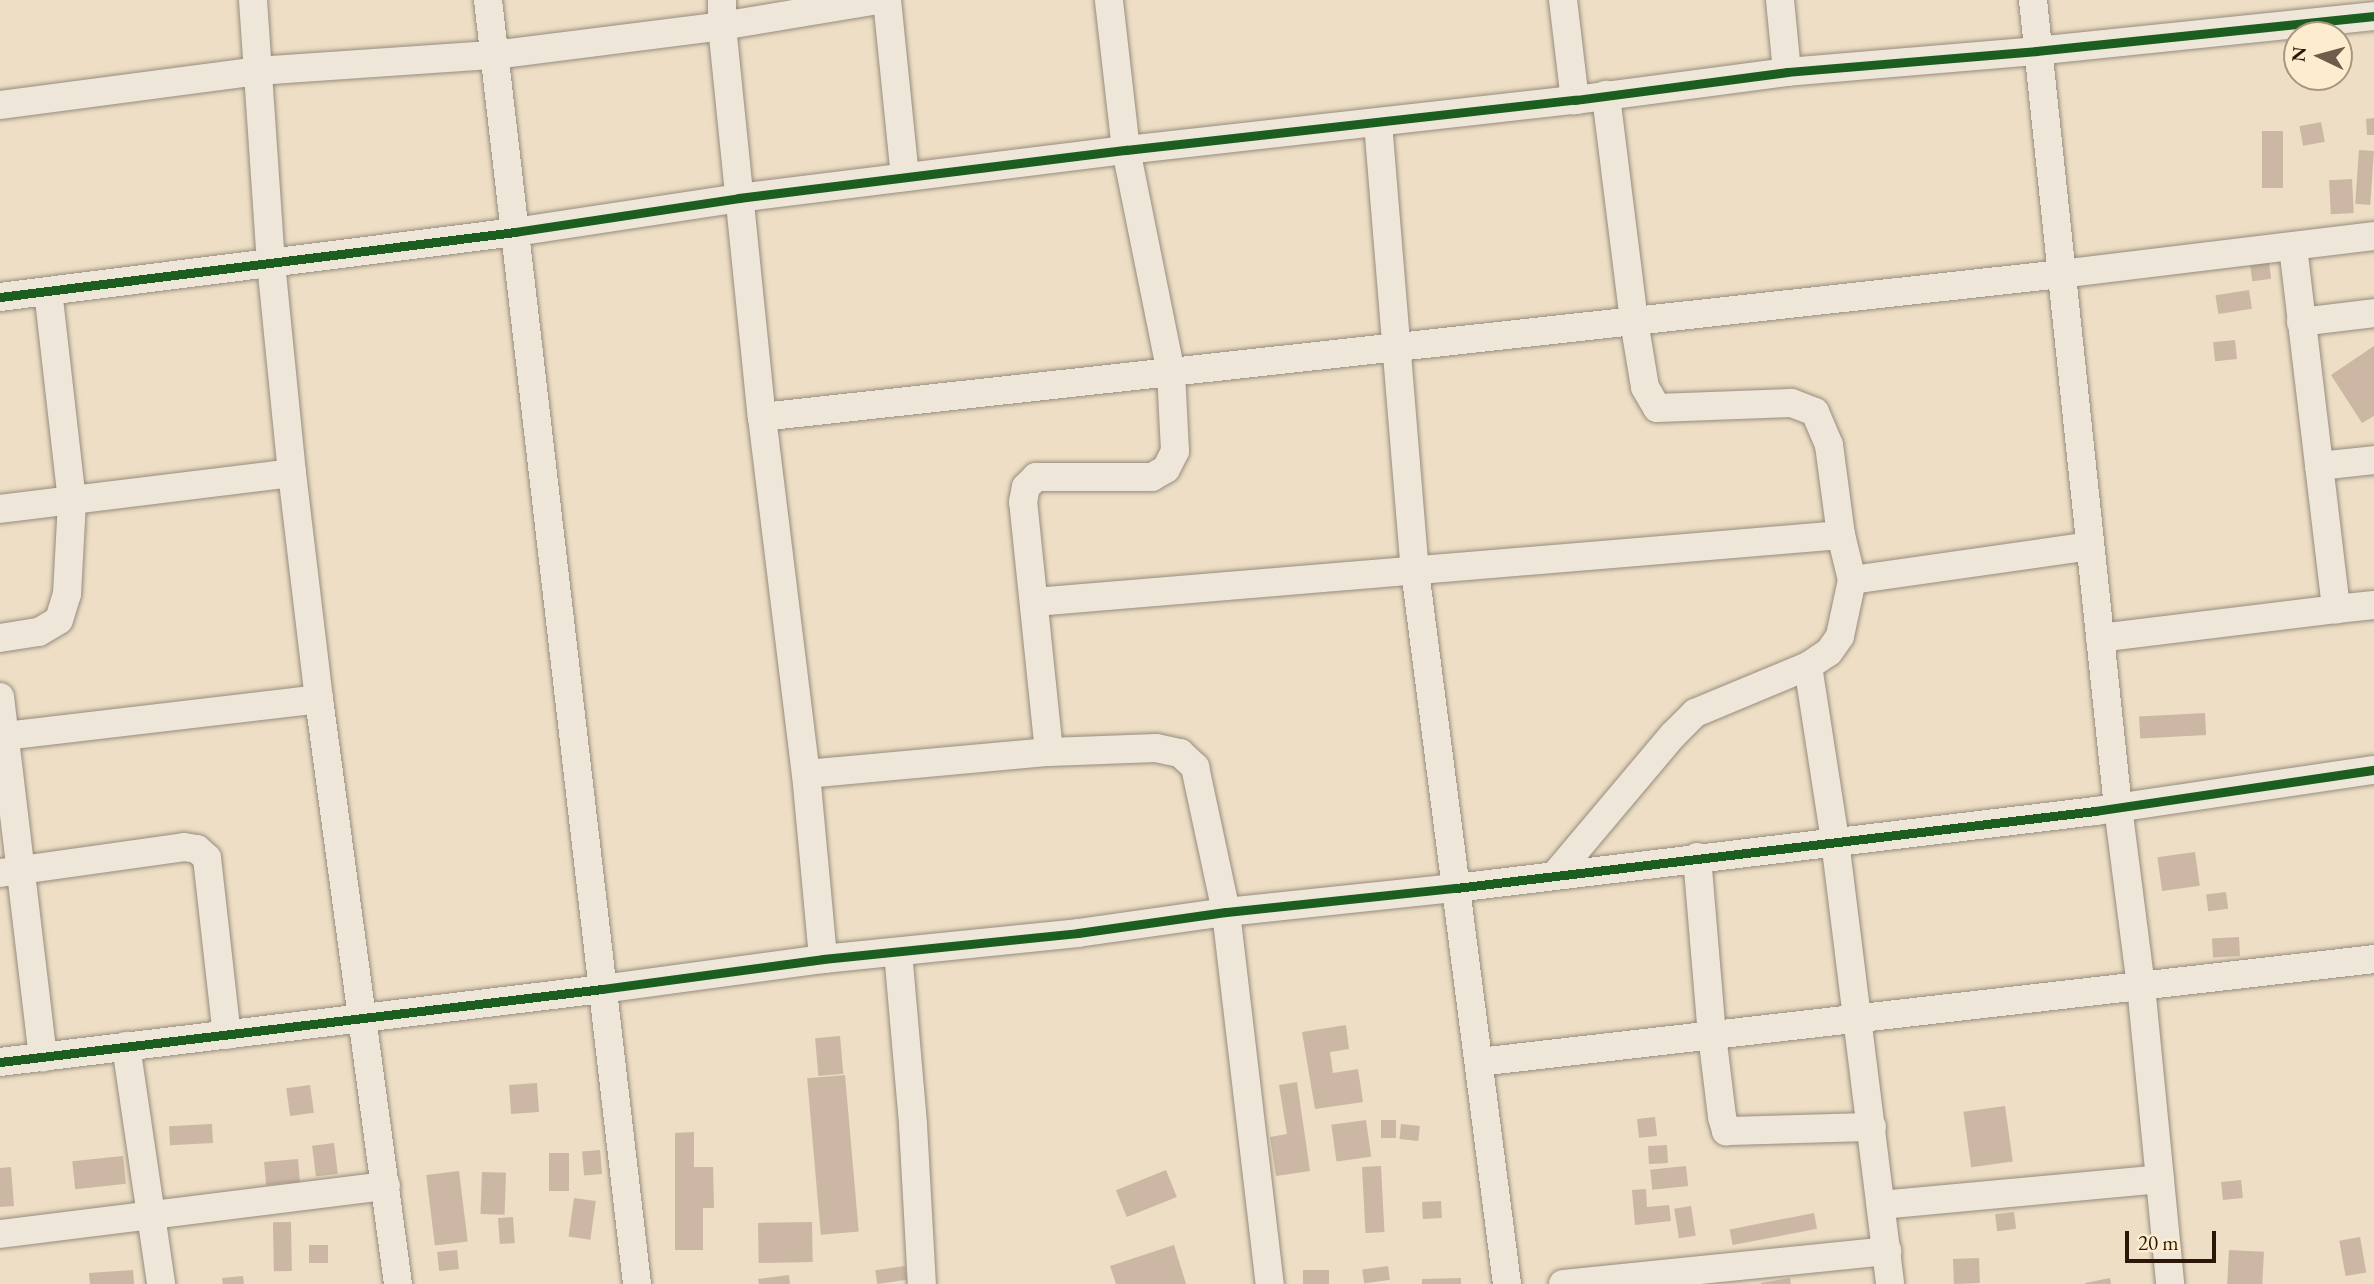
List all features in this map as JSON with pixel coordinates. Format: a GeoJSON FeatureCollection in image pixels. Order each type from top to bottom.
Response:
{"type":"FeatureCollection","features":[{"type":"Feature","properties":{"kind":"street"},"geometry":{"type":"LineString","coordinates":[[253,0],[271,263],[292,473],[319,699],[398,1284]]}},
{"type":"Feature","properties":{"kind":"street"},"geometry":{"type":"LineString","coordinates":[[488,0],[637,1284]]}},
{"type":"Feature","properties":{"kind":"street"},"geometry":{"type":"LineString","coordinates":[[0,105],[257,71],[494,55],[722,13],[878,0]]}},
{"type":"Feature","properties":{"kind":"street"},"geometry":{"type":"LineString","coordinates":[[887,0],[905,177]]}},
{"type":"Feature","properties":{"kind":"street"},"geometry":{"type":"LineString","coordinates":[[1049,752],[1023,502],[1026,487],[1036,477],[1152,477],[1166,469],[1175,450],[1171,373],[1126,150],[1110,0]]}},
{"type":"Feature","properties":{"kind":"street"},"geometry":{"type":"LineString","coordinates":[[1563,0],[1575,100]]}},
{"type":"Feature","properties":{"kind":"street"},"geometry":{"type":"LineString","coordinates":[[1780,0],[1787,72]]}},
{"type":"Feature","properties":{"kind":"street"},"geometry":{"type":"LineString","coordinates":[[2033,0],[2036,51],[2100,638],[2141,986],[2170,1284]]}},
{"type":"Feature","properties":{"kind":"street"},"geometry":{"type":"LineString","coordinates":[[722,13],[762,417],[806,774],[823,958]]}},
{"type":"Feature","properties":{"kind":"street"},"geometry":{"type":"LineString","coordinates":[[0,297],[515,232],[739,198],[1126,150],[1575,100],[1787,72],[2036,51],[2374,16]]}},
{"type":"Feature","properties":{"kind":"street"},"geometry":{"type":"LineString","coordinates":[[1555,875],[1673,735],[1695,713],[1808,666],[1829,652],[1840,636],[1852,580],[1841,536],[1829,445],[1815,412],[1791,403],[1657,408],[1645,387],[1634,321],[1606,95]]}},
{"type":"Feature","properties":{"kind":"street"},"geometry":{"type":"LineString","coordinates":[[1378,122],[1415,571],[1507,1284]]}},
{"type":"Feature","properties":{"kind":"street"},"geometry":{"type":"LineString","coordinates":[[762,417],[1171,373],[1396,345],[2061,274],[2374,236]]}},
{"type":"Feature","properties":{"kind":"street"},"geometry":{"type":"LineString","coordinates":[[2293,247],[2336,609]]}},
{"type":"Feature","properties":{"kind":"street"},"geometry":{"type":"LineString","coordinates":[[0,639],[39,632],[59,620],[67,594],[72,501],[48,291]]}},
{"type":"Feature","properties":{"kind":"street"},"geometry":{"type":"LineString","coordinates":[[2301,322],[2374,313]]}},
{"type":"Feature","properties":{"kind":"street"},"geometry":{"type":"LineString","coordinates":[[2319,466],[2374,460]]}},
{"type":"Feature","properties":{"kind":"street"},"geometry":{"type":"LineString","coordinates":[[0,509],[292,473]]}},
{"type":"Feature","properties":{"kind":"street"},"geometry":{"type":"LineString","coordinates":[[1035,602],[1841,536]]}},
{"type":"Feature","properties":{"kind":"street"},"geometry":{"type":"LineString","coordinates":[[1852,580],[2090,546]]}},
{"type":"Feature","properties":{"kind":"street"},"geometry":{"type":"LineString","coordinates":[[2100,638],[2374,605]]}},
{"type":"Feature","properties":{"kind":"street"},"geometry":{"type":"LineString","coordinates":[[1808,666],[1835,841],[1890,1284]]}},
{"type":"Feature","properties":{"kind":"street"},"geometry":{"type":"LineString","coordinates":[[0,697],[5,736],[10,872],[43,1057]]}},
{"type":"Feature","properties":{"kind":"street"},"geometry":{"type":"LineString","coordinates":[[5,736],[319,699]]}},
{"type":"Feature","properties":{"kind":"street"},"geometry":{"type":"LineString","coordinates":[[806,774],[1049,752],[1156,748],[1180,753],[1195,767],[1226,912],[1270,1284]]}},
{"type":"Feature","properties":{"kind":"street"},"geometry":{"type":"LineString","coordinates":[[0,1062],[602,989],[823,958],[1078,933],[1226,912],[1456,888],[2119,807],[2374,770]]}},
{"type":"Feature","properties":{"kind":"street"},"geometry":{"type":"LineString","coordinates":[[10,872],[184,847],[197,849],[207,858],[227,1035]]}},
{"type":"Feature","properties":{"kind":"street"},"geometry":{"type":"LineString","coordinates":[[1697,858],[1712,1035],[1722,1117],[1727,1131],[1872,1127]]}},
{"type":"Feature","properties":{"kind":"street"},"geometry":{"type":"LineString","coordinates":[[898,951],[913,1125],[922,1284]]}},
{"type":"Feature","properties":{"kind":"street"},"geometry":{"type":"LineString","coordinates":[[1479,1062],[2374,959]]}},
{"type":"Feature","properties":{"kind":"street"},"geometry":{"type":"LineString","coordinates":[[126,1046],[161,1284]]}},
{"type":"Feature","properties":{"kind":"street"},"geometry":{"type":"LineString","coordinates":[[1881,1205],[2160,1179]]}},
{"type":"Feature","properties":{"kind":"street"},"geometry":{"type":"LineString","coordinates":[[0,1234],[386,1186]]}},
{"type":"Feature","properties":{"kind":"street"},"geometry":{"type":"LineString","coordinates":[[1563,1284],[1887,1251]]}},
{"type":"Feature","properties":{"kind":"building"},"geometry":{"type":"Polygon","coordinates":[[[2374,118],[2374,135],[2367,135],[2366,119],[2374,118]]]}},
{"type":"Feature","properties":{"kind":"building"},"geometry":{"type":"Polygon","coordinates":[[[2321,122],[2325,142],[2303,146],[2299,126],[2321,122]]]}},
{"type":"Feature","properties":{"kind":"building"},"geometry":{"type":"Polygon","coordinates":[[[2262,131],[2283,131],[2283,188],[2262,188],[2262,131]]]}},
{"type":"Feature","properties":{"kind":"building"},"geometry":{"type":"Polygon","coordinates":[[[2359,150],[2374,151],[2370,205],[2355,204],[2359,150]]]}},
{"type":"Feature","properties":{"kind":"building"},"geometry":{"type":"Polygon","coordinates":[[[2352,179],[2354,213],[2331,214],[2329,180],[2352,179]]]}},
{"type":"Feature","properties":{"kind":"building"},"geometry":{"type":"Polygon","coordinates":[[[2269,262],[2271,279],[2252,281],[2250,264],[2269,262]]]}},
{"type":"Feature","properties":{"kind":"building"},"geometry":{"type":"Polygon","coordinates":[[[2249,290],[2252,309],[2218,314],[2215,295],[2249,290]]]}},
{"type":"Feature","properties":{"kind":"building"},"geometry":{"type":"Polygon","coordinates":[[[2235,340],[2237,359],[2215,361],[2213,342],[2235,340]]]}},
{"type":"Feature","properties":{"kind":"building"},"geometry":{"type":"Polygon","coordinates":[[[2374,346],[2374,416],[2362,423],[2331,375],[2374,346]]]}},
{"type":"Feature","properties":{"kind":"building"},"geometry":{"type":"Polygon","coordinates":[[[2205,713],[2206,735],[2140,738],[2139,716],[2205,713]]]}},
{"type":"Feature","properties":{"kind":"building"},"geometry":{"type":"Polygon","coordinates":[[[2195,852],[2200,886],[2162,891],[2157,857],[2195,852]]]}},
{"type":"Feature","properties":{"kind":"building"},"geometry":{"type":"Polygon","coordinates":[[[2226,892],[2228,909],[2208,911],[2206,894],[2226,892]]]}},
{"type":"Feature","properties":{"kind":"building"},"geometry":{"type":"Polygon","coordinates":[[[2239,937],[2240,956],[2213,957],[2212,938],[2239,937]]]}},
{"type":"Feature","properties":{"kind":"building"},"geometry":{"type":"Polygon","coordinates":[[[1346,1025],[1349,1049],[1330,1052],[1333,1073],[1358,1069],[1363,1102],[1315,1109],[1302,1032],[1346,1025]]]}},
{"type":"Feature","properties":{"kind":"building"},"geometry":{"type":"Polygon","coordinates":[[[840,1036],[843,1074],[818,1076],[815,1038],[840,1036]]]}},
{"type":"Feature","properties":{"kind":"building"},"geometry":{"type":"Polygon","coordinates":[[[845,1075],[859,1231],[821,1235],[807,1078],[845,1075]]]}},
{"type":"Feature","properties":{"kind":"building"},"geometry":{"type":"Polygon","coordinates":[[[1297,1082],[1310,1171],[1276,1176],[1270,1137],[1287,1134],[1279,1085],[1297,1082]]]}},
{"type":"Feature","properties":{"kind":"building"},"geometry":{"type":"Polygon","coordinates":[[[537,1083],[539,1112],[511,1114],[509,1085],[537,1083]]]}},
{"type":"Feature","properties":{"kind":"building"},"geometry":{"type":"Polygon","coordinates":[[[310,1085],[314,1113],[290,1116],[286,1088],[310,1085]]]}},
{"type":"Feature","properties":{"kind":"building"},"geometry":{"type":"Polygon","coordinates":[[[2005,1106],[2013,1161],[1971,1167],[1963,1112],[2005,1106]]]}},
{"type":"Feature","properties":{"kind":"building"},"geometry":{"type":"Polygon","coordinates":[[[1655,1117],[1657,1136],[1639,1138],[1637,1119],[1655,1117]]]}},
{"type":"Feature","properties":{"kind":"building"},"geometry":{"type":"Polygon","coordinates":[[[1366,1120],[1371,1157],[1336,1162],[1331,1125],[1366,1120]]]}},
{"type":"Feature","properties":{"kind":"building"},"geometry":{"type":"Polygon","coordinates":[[[1381,1120],[1396,1120],[1396,1138],[1381,1138],[1381,1120]]]}},
{"type":"Feature","properties":{"kind":"building"},"geometry":{"type":"Polygon","coordinates":[[[212,1124],[213,1143],[170,1145],[169,1126],[212,1124]]]}},
{"type":"Feature","properties":{"kind":"building"},"geometry":{"type":"Polygon","coordinates":[[[1401,1124],[1420,1126],[1418,1141],[1399,1139],[1401,1124]]]}},
{"type":"Feature","properties":{"kind":"building"},"geometry":{"type":"Polygon","coordinates":[[[694,1132],[694,1167],[713,1167],[714,1208],[703,1208],[703,1250],[675,1250],[675,1133],[694,1132]]]}},
{"type":"Feature","properties":{"kind":"building"},"geometry":{"type":"Polygon","coordinates":[[[334,1143],[338,1174],[316,1176],[312,1146],[334,1143]]]}},
{"type":"Feature","properties":{"kind":"building"},"geometry":{"type":"Polygon","coordinates":[[[1667,1145],[1668,1163],[1649,1164],[1648,1146],[1667,1145]]]}},
{"type":"Feature","properties":{"kind":"building"},"geometry":{"type":"Polygon","coordinates":[[[600,1150],[602,1174],[584,1175],[582,1152],[600,1150]]]}},
{"type":"Feature","properties":{"kind":"building"},"geometry":{"type":"Polygon","coordinates":[[[549,1153],[569,1153],[569,1191],[549,1191],[549,1153]]]}},
{"type":"Feature","properties":{"kind":"building"},"geometry":{"type":"Polygon","coordinates":[[[123,1156],[126,1184],[75,1189],[72,1161],[123,1156]]]}},
{"type":"Feature","properties":{"kind":"building"},"geometry":{"type":"Polygon","coordinates":[[[298,1159],[300,1182],[266,1185],[264,1162],[298,1159]]]}},
{"type":"Feature","properties":{"kind":"building"},"geometry":{"type":"Polygon","coordinates":[[[1381,1166],[1384,1232],[1365,1233],[1362,1167],[1381,1166]]]}},
{"type":"Feature","properties":{"kind":"building"},"geometry":{"type":"Polygon","coordinates":[[[1686,1166],[1688,1186],[1652,1190],[1650,1170],[1686,1166]]]}},
{"type":"Feature","properties":{"kind":"building"},"geometry":{"type":"Polygon","coordinates":[[[11,1167],[14,1206],[0,1207],[0,1168],[11,1167]]]}},
{"type":"Feature","properties":{"kind":"building"},"geometry":{"type":"Polygon","coordinates":[[[1166,1170],[1177,1197],[1127,1217],[1116,1190],[1166,1170]]]}},
{"type":"Feature","properties":{"kind":"building"},"geometry":{"type":"Polygon","coordinates":[[[459,1171],[468,1241],[435,1245],[426,1175],[459,1171]]]}},
{"type":"Feature","properties":{"kind":"building"},"geometry":{"type":"Polygon","coordinates":[[[482,1172],[506,1173],[505,1215],[481,1214],[482,1172]]]}},
{"type":"Feature","properties":{"kind":"building"},"geometry":{"type":"Polygon","coordinates":[[[2241,1180],[2243,1198],[2223,1200],[2221,1182],[2241,1180]]]}},
{"type":"Feature","properties":{"kind":"building"},"geometry":{"type":"Polygon","coordinates":[[[1646,1189],[1647,1207],[1669,1205],[1671,1221],[1635,1225],[1632,1190],[1646,1189]]]}},
{"type":"Feature","properties":{"kind":"building"},"geometry":{"type":"Polygon","coordinates":[[[574,1198],[596,1201],[590,1240],[569,1237],[574,1198]]]}},
{"type":"Feature","properties":{"kind":"building"},"geometry":{"type":"Polygon","coordinates":[[[1441,1201],[1442,1218],[1423,1219],[1422,1202],[1441,1201]]]}},
{"type":"Feature","properties":{"kind":"building"},"geometry":{"type":"Polygon","coordinates":[[[1691,1206],[1696,1236],[1679,1238],[1674,1209],[1691,1206]]]}},
{"type":"Feature","properties":{"kind":"building"},"geometry":{"type":"Polygon","coordinates":[[[2014,1212],[2016,1229],[1997,1231],[1995,1214],[2014,1212]]]}},
{"type":"Feature","properties":{"kind":"building"},"geometry":{"type":"Polygon","coordinates":[[[1814,1213],[1817,1229],[1733,1245],[1730,1229],[1814,1213]]]}},
{"type":"Feature","properties":{"kind":"building"},"geometry":{"type":"Polygon","coordinates":[[[513,1217],[515,1243],[500,1244],[498,1218],[513,1217]]]}},
{"type":"Feature","properties":{"kind":"building"},"geometry":{"type":"Polygon","coordinates":[[[273,1222],[291,1222],[292,1271],[274,1271],[273,1222]]]}},
{"type":"Feature","properties":{"kind":"building"},"geometry":{"type":"Polygon","coordinates":[[[812,1222],[813,1262],[759,1263],[758,1223],[812,1222]]]}},
{"type":"Feature","properties":{"kind":"building"},"geometry":{"type":"Polygon","coordinates":[[[2360,1237],[2366,1272],[2346,1276],[2339,1241],[2360,1237]]]}},
{"type":"Feature","properties":{"kind":"building"},"geometry":{"type":"Polygon","coordinates":[[[309,1245],[328,1245],[328,1263],[309,1263],[309,1245]]]}},
{"type":"Feature","properties":{"kind":"building"},"geometry":{"type":"Polygon","coordinates":[[[1174,1245],[1186,1284],[1116,1284],[1110,1266],[1174,1245]]]}},
{"type":"Feature","properties":{"kind":"building"},"geometry":{"type":"Polygon","coordinates":[[[457,1250],[459,1269],[439,1271],[437,1252],[457,1250]]]}},
{"type":"Feature","properties":{"kind":"building"},"geometry":{"type":"Polygon","coordinates":[[[2229,1250],[2264,1252],[2262,1284],[2227,1284],[2229,1250]]]}},
{"type":"Feature","properties":{"kind":"building"},"geometry":{"type":"Polygon","coordinates":[[[1979,1258],[1980,1283],[1954,1284],[1953,1259],[1979,1258]]]}},
{"type":"Feature","properties":{"kind":"building"},"geometry":{"type":"Polygon","coordinates":[[[905,1266],[907,1280],[877,1284],[875,1270],[905,1266]]]}},
{"type":"Feature","properties":{"kind":"building"},"geometry":{"type":"Polygon","coordinates":[[[1388,1266],[1390,1280],[1364,1283],[1362,1270],[1388,1266]]]}},
{"type":"Feature","properties":{"kind":"building"},"geometry":{"type":"Polygon","coordinates":[[[133,1270],[134,1284],[90,1284],[89,1273],[133,1270]]]}},
{"type":"Feature","properties":{"kind":"building"},"geometry":{"type":"Polygon","coordinates":[[[1303,1270],[1329,1270],[1329,1284],[1303,1284],[1303,1270]]]}},
{"type":"Feature","properties":{"kind":"building"},"geometry":{"type":"Polygon","coordinates":[[[789,1275],[790,1284],[759,1284],[758,1279],[789,1275]]]}},
{"type":"Feature","properties":{"kind":"building"},"geometry":{"type":"Polygon","coordinates":[[[243,1276],[244,1284],[223,1284],[222,1278],[243,1276]]]}},
{"type":"Feature","properties":{"kind":"building"},"geometry":{"type":"Polygon","coordinates":[[[1461,1278],[1461,1284],[1422,1284],[1422,1279],[1461,1278]]]}},
{"type":"Feature","properties":{"kind":"building"},"geometry":{"type":"Polygon","coordinates":[[[1790,1278],[1791,1284],[1761,1284],[1761,1283],[1790,1278]]]}},
{"type":"Feature","properties":{"kind":"building"},"geometry":{"type":"Polygon","coordinates":[[[2110,1278],[2111,1284],[2085,1284],[2085,1283],[2110,1278]]]}},
{"type":"Feature","properties":{"kind":"cycle path"},"geometry":{"type":"LineString","coordinates":[[0,297],[515,232],[739,198],[1126,150],[1575,100],[1787,72],[2036,51],[2374,16]]}},
{"type":"Feature","properties":{"kind":"cycle path"},"geometry":{"type":"LineString","coordinates":[[0,1062],[602,989],[823,959],[1078,933],[1226,912],[1456,888],[2095,811],[2374,770]]}}]}
